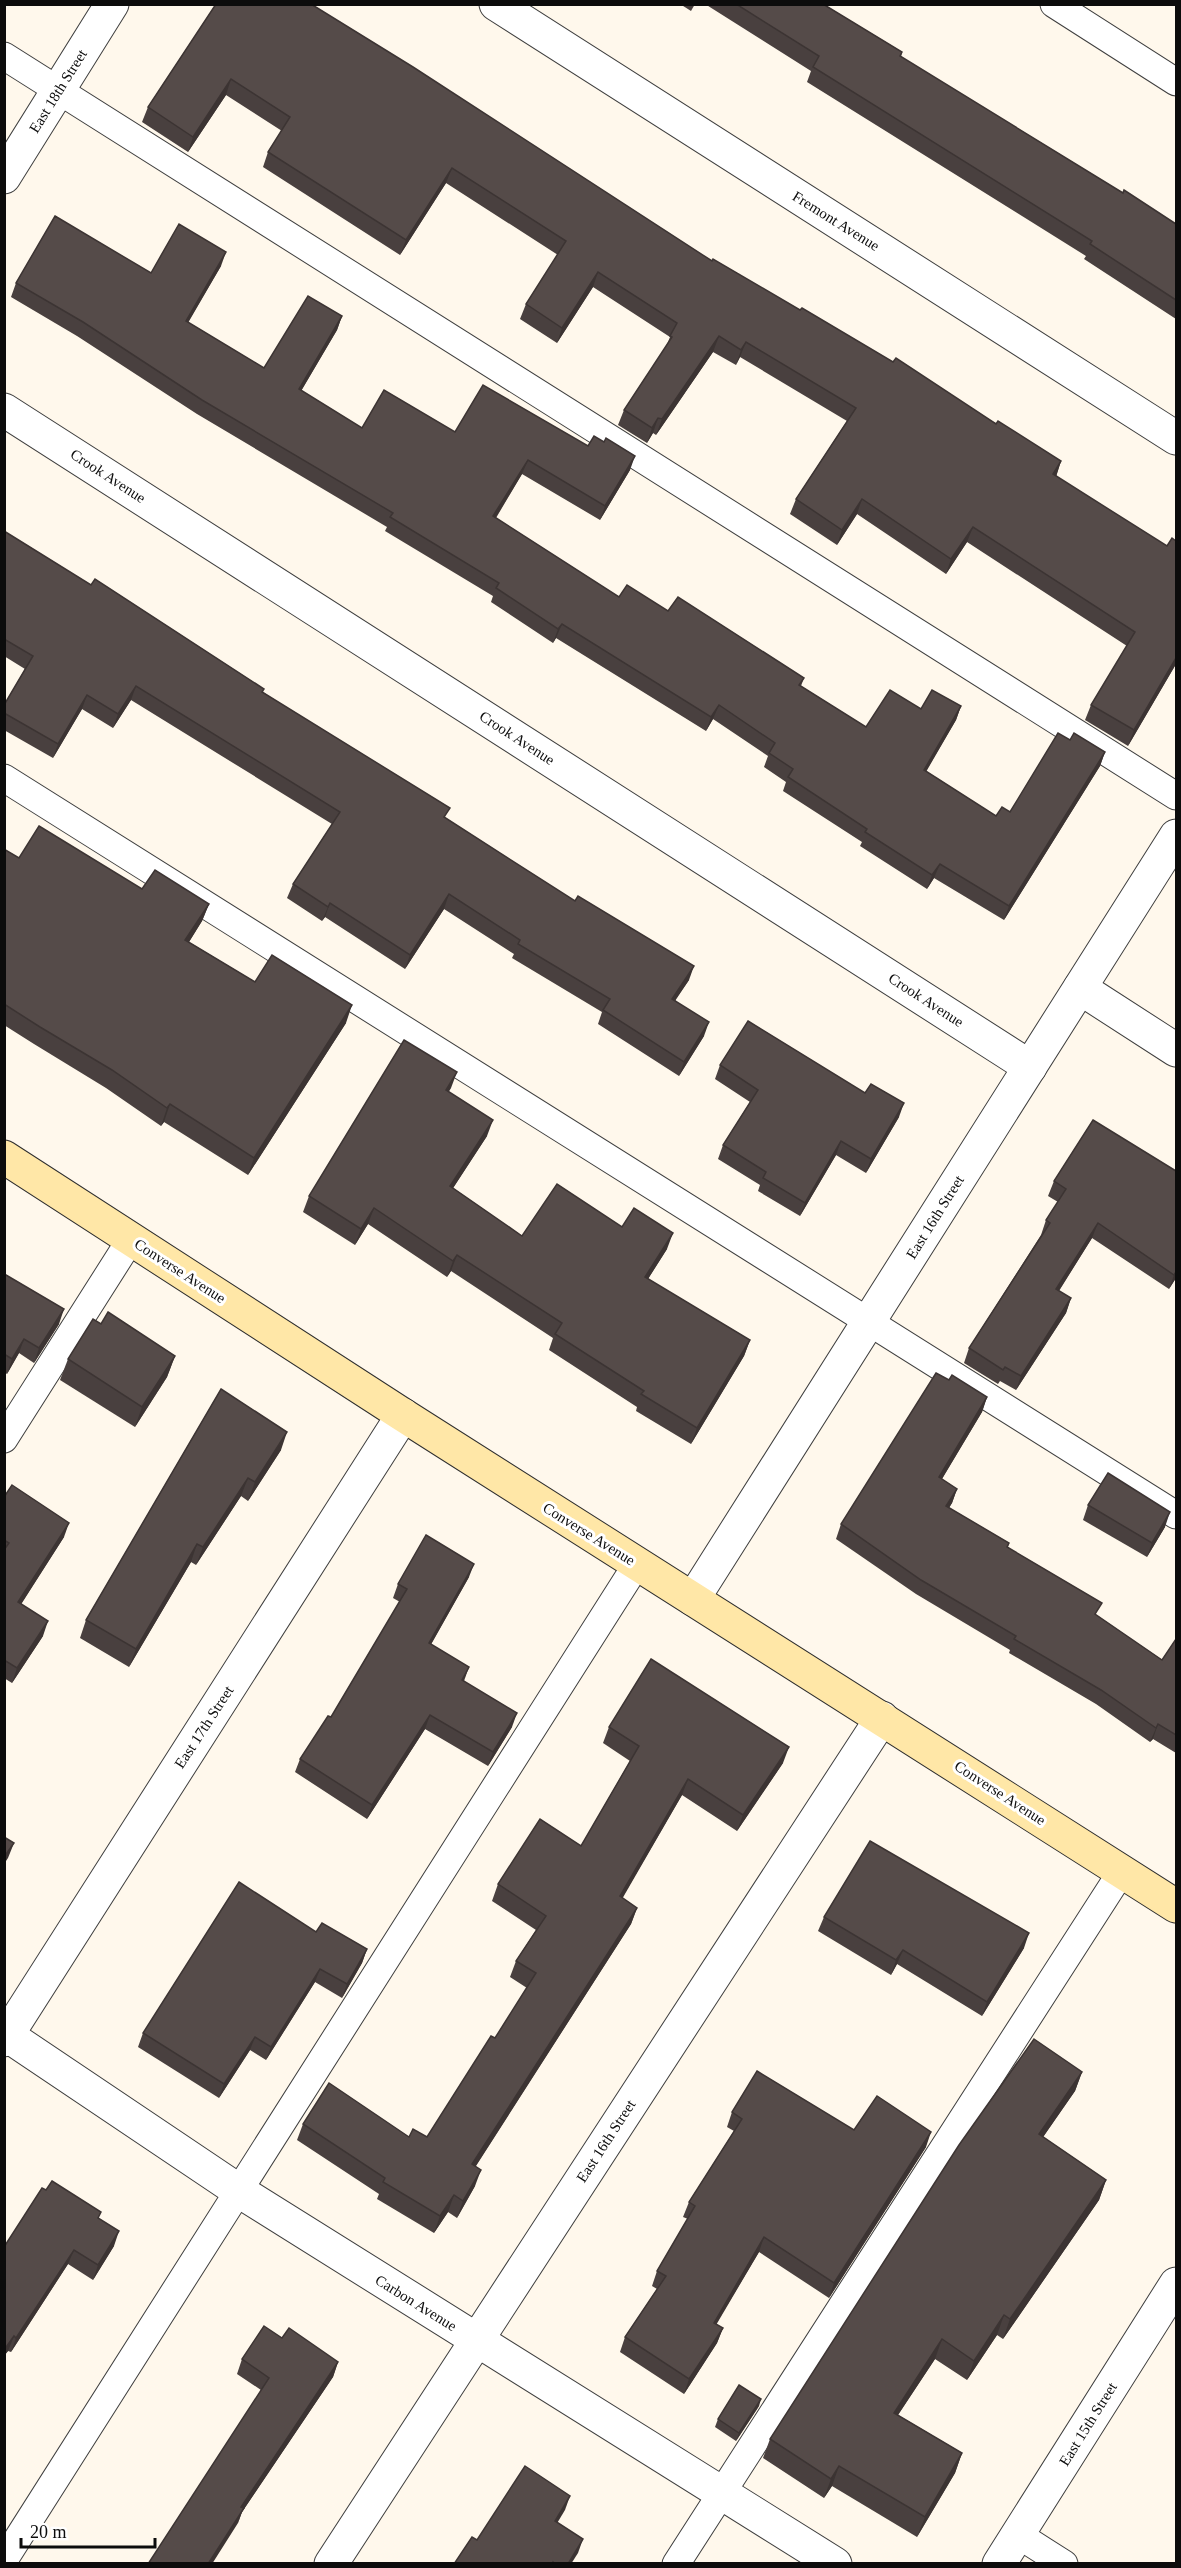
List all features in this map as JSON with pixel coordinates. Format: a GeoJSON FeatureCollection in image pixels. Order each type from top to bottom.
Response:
{"type":"FeatureCollection","features":[{"type":"Feature","properties":{"kind":"main road","name":"Converse Avenue"},"geometry":{"type":"LineString","coordinates":[[4,1157],[403,1415],[1176,1906]]}},
{"type":"Feature","properties":{"kind":"street","name":"East 18th Street"},"geometry":{"type":"LineString","coordinates":[[4,177],[112,4]]}},
{"type":"Feature","properties":{"kind":"street","name":"Fremont Avenue"},"geometry":{"type":"LineString","coordinates":[[496,4],[1176,438]]}},
{"type":"Feature","properties":{"kind":"street","name":"Crook Avenue"},"geometry":{"type":"LineString","coordinates":[[4,410],[1030,1066]]}},
{"type":"Feature","properties":{"kind":"street","name":"East 16th Street"},"geometry":{"type":"LineString","coordinates":[[693,1599],[1176,836]]}},
{"type":"Feature","properties":{"kind":"street"},"geometry":{"type":"LineString","coordinates":[[1080,988],[1176,1050]]}},
{"type":"Feature","properties":{"kind":"street","name":"East 17th Street"},"geometry":{"type":"LineString","coordinates":[[6,2036],[403,1415]]}},
{"type":"Feature","properties":{"kind":"street","name":"East 16th Street"},"geometry":{"type":"LineString","coordinates":[[332,2564],[882,1718]]}},
{"type":"Feature","properties":{"kind":"street","name":"Carbon Avenue"},"geometry":{"type":"LineString","coordinates":[[6,2036],[239,2190],[476,2341],[835,2564]]}},
{"type":"Feature","properties":{"kind":"street","name":"East 15th Street"},"geometry":{"type":"LineString","coordinates":[[999,2564],[1176,2284]]}},
{"type":"Feature","properties":{"kind":"lane"},"geometry":{"type":"LineString","coordinates":[[1054,4],[1176,82]]}},
{"type":"Feature","properties":{"kind":"lane"},"geometry":{"type":"LineString","coordinates":[[4,56],[1176,796]]}},
{"type":"Feature","properties":{"kind":"lane"},"geometry":{"type":"LineString","coordinates":[[4,778],[1176,1515]]}},
{"type":"Feature","properties":{"kind":"lane"},"geometry":{"type":"LineString","coordinates":[[4,1438],[130,1239]]}},
{"type":"Feature","properties":{"kind":"lane"},"geometry":{"type":"LineString","coordinates":[[4,2560],[637,1564]]}},
{"type":"Feature","properties":{"kind":"lane"},"geometry":{"type":"LineString","coordinates":[[676,2564],[1122,1871]]}},
{"type":"Feature","properties":{"kind":"lane"},"geometry":{"type":"LineString","coordinates":[[1017,2534],[1064,2564]]}},
{"type":"Feature","properties":{"kind":"building"},"geometry":{"type":"Polygon","coordinates":[[[216,4],[311,4],[413,67],[712,261],[713,259],[800,310],[802,308],[893,362],[896,358],[996,424],[998,421],[1061,461],[1053,474],[1167,546],[1172,538],[1176,541],[1176,658],[1134,730],[1091,705],[1135,632],[973,527],[951,559],[862,499],[842,530],[796,499],[856,408],[746,342],[741,350],[719,336],[662,419],[658,418],[652,428],[624,410],[672,337],[670,336],[677,323],[598,272],[562,328],[526,304],[566,241],[452,168],[406,240],[268,152],[290,117],[231,79],[193,137],[148,107],[216,4]]]}},
{"type":"Feature","properties":{"kind":"building"},"geometry":{"type":"Polygon","coordinates":[[[736,4],[823,4],[902,52],[900,56],[1123,193],[1124,190],[1176,224],[1176,300],[1090,244],[1092,241],[813,67],[819,56],[736,4]]]}},
{"type":"Feature","properties":{"kind":"building"},"geometry":{"type":"Polygon","coordinates":[[[55,216],[151,273],[179,224],[226,252],[186,321],[264,368],[308,296],[342,316],[299,389],[362,428],[384,390],[455,432],[483,385],[588,446],[594,436],[604,442],[606,438],[635,456],[605,506],[528,460],[493,516],[619,597],[627,585],[668,611],[678,597],[804,678],[799,685],[866,727],[890,690],[921,709],[932,690],[961,706],[924,770],[996,816],[1002,807],[1010,812],[1058,733],[1070,740],[1074,733],[1105,752],[1009,906],[940,864],[932,875],[865,832],[867,829],[788,777],[793,769],[769,753],[775,743],[719,705],[711,717],[562,624],[558,629],[496,588],[499,583],[390,517],[393,513],[202,400],[83,322],[16,283],[55,216]]]}},
{"type":"Feature","properties":{"kind":"building"},"geometry":{"type":"Polygon","coordinates":[[[4,531],[91,585],[95,579],[264,689],[262,692],[450,808],[444,817],[575,901],[578,896],[694,966],[672,999],[709,1022],[684,1062],[603,1010],[610,999],[518,944],[520,940],[449,894],[410,955],[330,903],[328,907],[293,884],[340,812],[136,686],[118,714],[87,695],[58,744],[4,713],[4,705],[33,656],[4,639],[4,531]]]}},
{"type":"Feature","properties":{"kind":"building"},"geometry":{"type":"Polygon","coordinates":[[[39,826],[142,889],[155,870],[209,904],[185,940],[255,982],[272,955],[352,1005],[254,1158],[170,1104],[167,1108],[112,1070],[4,1004],[4,849],[19,858],[39,826]]]}},
{"type":"Feature","properties":{"kind":"building"},"geometry":{"type":"Polygon","coordinates":[[[748,1021],[865,1093],[871,1084],[904,1103],[871,1159],[841,1141],[805,1203],[763,1178],[766,1172],[723,1145],[758,1090],[720,1065],[748,1021]]]}},
{"type":"Feature","properties":{"kind":"building"},"geometry":{"type":"Polygon","coordinates":[[[404,1040],[457,1072],[446,1090],[493,1120],[450,1186],[522,1236],[557,1184],[622,1227],[634,1208],[673,1233],[645,1277],[750,1340],[697,1428],[641,1394],[644,1391],[555,1334],[562,1323],[457,1255],[453,1261],[374,1208],[361,1229],[309,1196],[404,1040]]]}},
{"type":"Feature","properties":{"kind":"building"},"geometry":{"type":"Polygon","coordinates":[[[1093,1120],[1176,1171],[1176,1272],[1174,1275],[1098,1223],[1056,1289],[1071,1298],[1021,1376],[1005,1367],[1003,1370],[969,1348],[1050,1223],[1046,1220],[1066,1189],[1054,1181],[1093,1120]]]}},
{"type":"Feature","properties":{"kind":"building"},"geometry":{"type":"Polygon","coordinates":[[[6,1275],[64,1309],[39,1348],[24,1339],[12,1359],[4,1354],[4,1277],[6,1275]]]}},
{"type":"Feature","properties":{"kind":"building"},"geometry":{"type":"Polygon","coordinates":[[[108,1312],[175,1356],[142,1407],[68,1359],[93,1319],[101,1324],[108,1312]]]}},
{"type":"Feature","properties":{"kind":"building"},"geometry":{"type":"Polygon","coordinates":[[[936,1373],[949,1380],[952,1375],[987,1397],[939,1477],[957,1489],[946,1506],[1009,1543],[1007,1547],[1102,1603],[1095,1614],[1162,1660],[1176,1639],[1176,1735],[1158,1724],[1156,1728],[1101,1690],[1014,1639],[1016,1636],[921,1580],[841,1524],[936,1373]]]}},
{"type":"Feature","properties":{"kind":"building"},"geometry":{"type":"Polygon","coordinates":[[[221,1389],[287,1432],[255,1482],[248,1478],[203,1547],[197,1544],[136,1649],[86,1620],[221,1389]]]}},
{"type":"Feature","properties":{"kind":"building"},"geometry":{"type":"Polygon","coordinates":[[[1108,1473],[1170,1512],[1152,1543],[1088,1505],[1108,1473]]]}},
{"type":"Feature","properties":{"kind":"building"},"geometry":{"type":"Polygon","coordinates":[[[12,1485],[69,1523],[18,1602],[48,1621],[17,1668],[4,1660],[4,1550],[9,1543],[4,1540],[4,1497],[12,1485]]]}},
{"type":"Feature","properties":{"kind":"building"},"geometry":{"type":"Polygon","coordinates":[[[426,1535],[474,1564],[429,1643],[469,1667],[462,1680],[517,1713],[493,1752],[430,1715],[372,1805],[300,1759],[328,1716],[331,1717],[407,1589],[398,1584],[426,1535]]]}},
{"type":"Feature","properties":{"kind":"building"},"geometry":{"type":"Polygon","coordinates":[[[651,1659],[789,1747],[743,1815],[688,1779],[620,1896],[637,1908],[472,2164],[481,2170],[463,2201],[454,2195],[440,2216],[383,2182],[385,2178],[303,2124],[329,2083],[409,2137],[413,2129],[427,2137],[491,2036],[495,2038],[536,1973],[516,1961],[546,1916],[498,1884],[540,1819],[581,1846],[639,1746],[609,1727],[651,1659]]]}},
{"type":"Feature","properties":{"kind":"building"},"geometry":{"type":"Polygon","coordinates":[[[4,1837],[14,1843],[4,1857],[4,1837]]]}},
{"type":"Feature","properties":{"kind":"building"},"geometry":{"type":"Polygon","coordinates":[[[870,1841],[1029,1933],[987,2002],[903,1950],[896,1960],[824,1917],[870,1841]]]}},
{"type":"Feature","properties":{"kind":"building"},"geometry":{"type":"Polygon","coordinates":[[[239,1882],[316,1932],[322,1923],[367,1949],[347,1984],[320,1969],[271,2047],[255,2037],[224,2084],[143,2033],[239,1882]]]}},
{"type":"Feature","properties":{"kind":"building"},"geometry":{"type":"Polygon","coordinates":[[[1034,2039],[1082,2072],[1039,2134],[1106,2180],[1010,2319],[1004,2315],[974,2361],[942,2339],[894,2413],[962,2453],[925,2517],[839,2466],[831,2479],[770,2439],[959,2145],[1034,2039]]]}},
{"type":"Feature","properties":{"kind":"building"},"geometry":{"type":"Polygon","coordinates":[[[757,2071],[854,2130],[877,2096],[931,2132],[834,2283],[764,2237],[714,2323],[723,2328],[689,2379],[625,2337],[666,2276],[657,2271],[695,2206],[689,2202],[742,2119],[732,2112],[757,2071]]]}},
{"type":"Feature","properties":{"kind":"building"},"geometry":{"type":"Polygon","coordinates":[[[52,2181],[101,2212],[98,2218],[119,2231],[98,2265],[74,2250],[16,2338],[14,2336],[4,2350],[4,2247],[42,2188],[46,2190],[52,2181]]]}},
{"type":"Feature","properties":{"kind":"building"},"geometry":{"type":"Polygon","coordinates":[[[264,2326],[282,2338],[289,2328],[338,2362],[241,2507],[244,2508],[208,2564],[148,2564],[269,2378],[242,2359],[264,2326]]]}},
{"type":"Feature","properties":{"kind":"building"},"geometry":{"type":"Polygon","coordinates":[[[739,2385],[761,2399],[739,2433],[718,2419],[739,2385]]]}},
{"type":"Feature","properties":{"kind":"building"},"geometry":{"type":"Polygon","coordinates":[[[525,2466],[570,2496],[555,2521],[583,2539],[568,2564],[553,2562],[552,2564],[454,2564],[472,2537],[477,2540],[525,2466]]]}}]}
